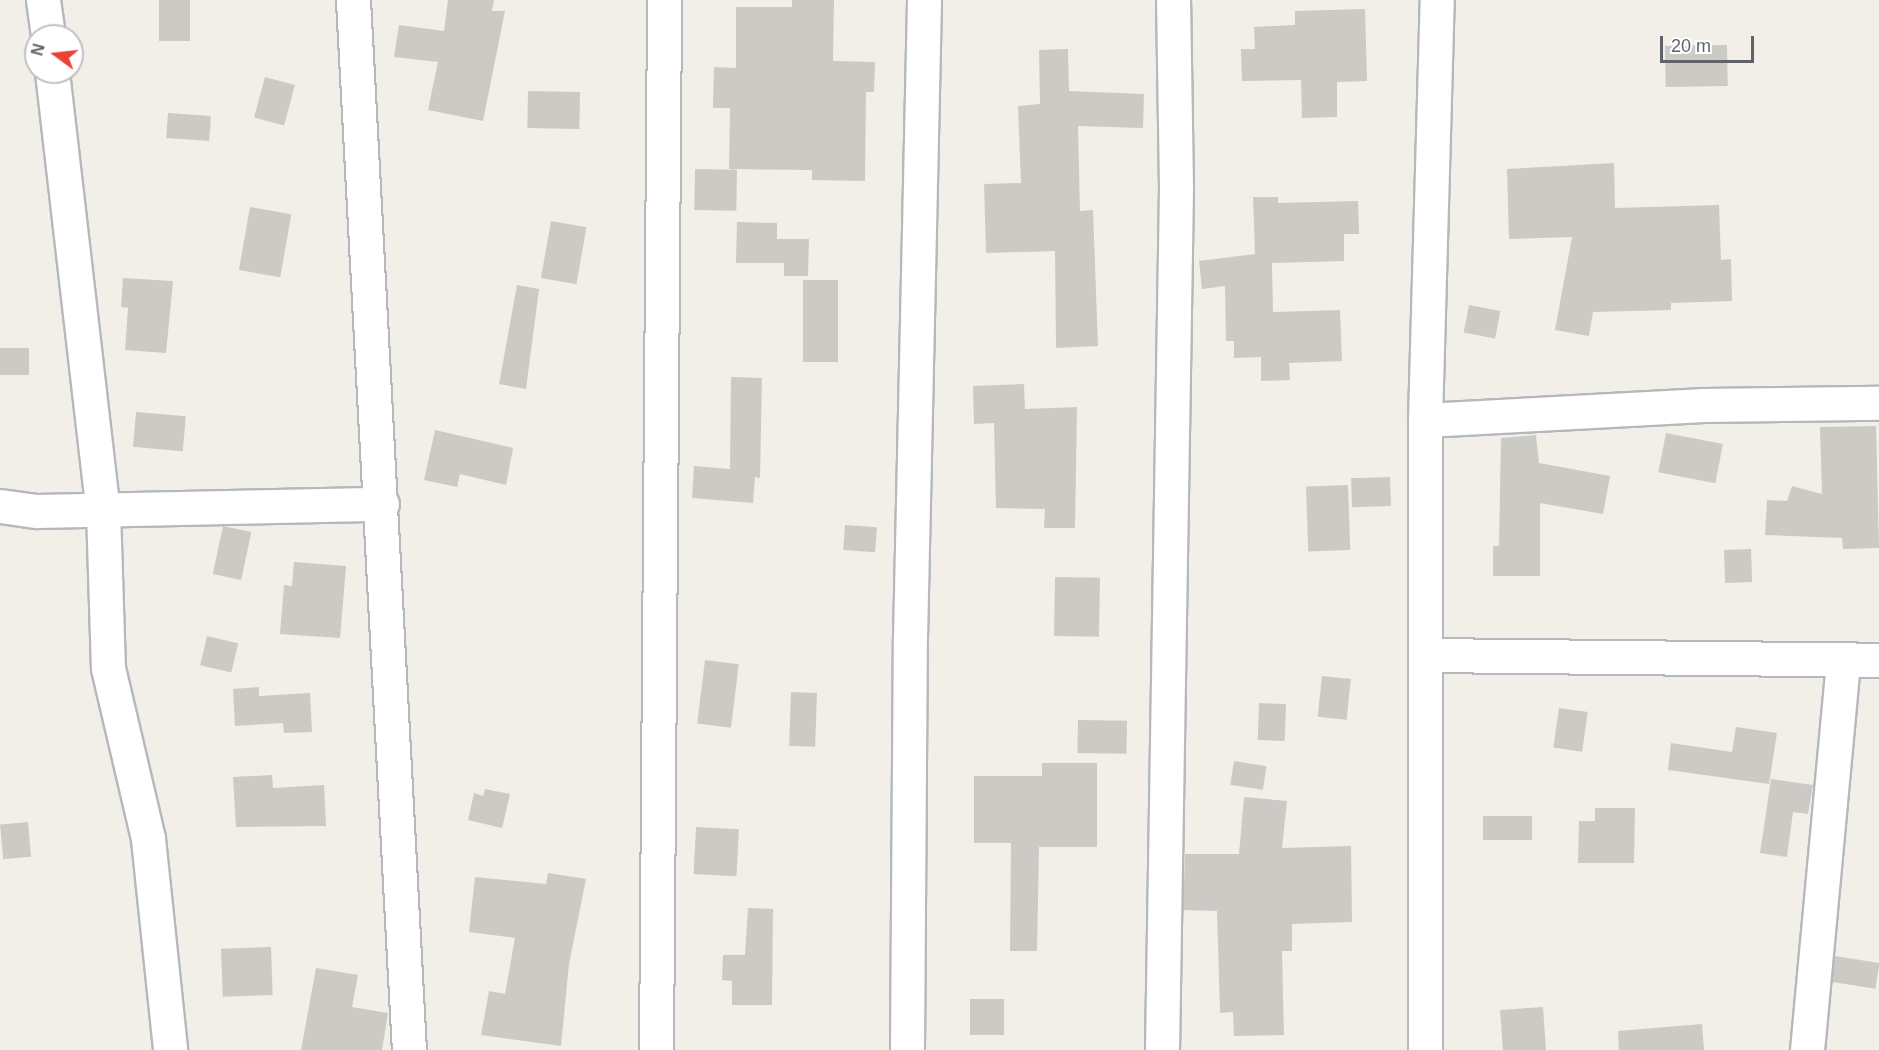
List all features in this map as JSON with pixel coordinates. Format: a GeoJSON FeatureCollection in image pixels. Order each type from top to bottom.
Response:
{"type":"FeatureCollection","features":[{"type":"Feature","properties":{"kind":"street"},"geometry":{"type":"LineString","coordinates":[[43,0],[46,24]]}},
{"type":"Feature","properties":{"kind":"street"},"geometry":{"type":"LineString","coordinates":[[353,0],[382,504],[409,1050]]}},
{"type":"Feature","properties":{"kind":"street"},"geometry":{"type":"LineString","coordinates":[[656,1050],[664,0]]}},
{"type":"Feature","properties":{"kind":"street"},"geometry":{"type":"LineString","coordinates":[[907,1050],[910,638],[924,0]]}},
{"type":"Feature","properties":{"kind":"street"},"geometry":{"type":"LineString","coordinates":[[1162,1050],[1176,189],[1173,0]]}},
{"type":"Feature","properties":{"kind":"street"},"geometry":{"type":"LineString","coordinates":[[1425,1050],[1425,420],[1437,0]]}},
{"type":"Feature","properties":{"kind":"street"},"geometry":{"type":"LineString","coordinates":[[53,84],[103,510],[108,668],[148,839],[170,1050]]}},
{"type":"Feature","properties":{"kind":"street"},"geometry":{"type":"LineString","coordinates":[[1425,420],[1704,405],[1879,403]]}},
{"type":"Feature","properties":{"kind":"street"},"geometry":{"type":"LineString","coordinates":[[0,506],[103,510],[382,504]]}},
{"type":"Feature","properties":{"kind":"street"},"geometry":{"type":"LineString","coordinates":[[1425,655],[1879,660]]}},
{"type":"Feature","properties":{"kind":"street"},"geometry":{"type":"LineString","coordinates":[[1807,1050],[1843,660]]}},
{"type":"Feature","properties":{"kind":"building"},"geometry":{"type":"Polygon","coordinates":[[[159,0],[190,0],[190,41],[159,41],[159,0]]]}},
{"type":"Feature","properties":{"kind":"building"},"geometry":{"type":"Polygon","coordinates":[[[448,0],[494,0],[492,11],[505,11],[483,121],[428,110],[438,62],[394,57],[399,25],[444,31],[448,0]]]}},
{"type":"Feature","properties":{"kind":"building"},"geometry":{"type":"Polygon","coordinates":[[[792,0],[834,0],[833,61],[875,62],[874,92],[866,92],[865,181],[812,180],[812,170],[729,169],[730,108],[713,108],[714,67],[736,68],[736,7],[792,7],[792,0]]]}},
{"type":"Feature","properties":{"kind":"building"},"geometry":{"type":"Polygon","coordinates":[[[1365,9],[1367,81],[1337,82],[1337,117],[1302,118],[1301,80],[1242,81],[1241,49],[1255,49],[1254,27],[1295,25],[1295,11],[1365,9]]]}},
{"type":"Feature","properties":{"kind":"building"},"geometry":{"type":"Polygon","coordinates":[[[1727,45],[1728,86],[1666,87],[1665,46],[1727,45]]]}},
{"type":"Feature","properties":{"kind":"building"},"geometry":{"type":"Polygon","coordinates":[[[1068,49],[1069,91],[1144,94],[1143,128],[1078,126],[1080,211],[1093,210],[1098,346],[1056,348],[1055,251],[986,253],[984,184],[1021,183],[1018,106],[1040,104],[1039,50],[1068,49]]]}},
{"type":"Feature","properties":{"kind":"building"},"geometry":{"type":"Polygon","coordinates":[[[265,77],[295,85],[284,126],[254,118],[265,77]]]}},
{"type":"Feature","properties":{"kind":"building"},"geometry":{"type":"Polygon","coordinates":[[[528,91],[580,92],[579,129],[527,128],[528,91]]]}},
{"type":"Feature","properties":{"kind":"building"},"geometry":{"type":"Polygon","coordinates":[[[168,113],[211,116],[209,141],[166,138],[168,113]]]}},
{"type":"Feature","properties":{"kind":"building"},"geometry":{"type":"Polygon","coordinates":[[[1614,163],[1615,208],[1719,205],[1721,260],[1731,259],[1732,301],[1671,303],[1671,310],[1593,312],[1589,336],[1555,330],[1572,237],[1509,239],[1507,169],[1614,163]]]}},
{"type":"Feature","properties":{"kind":"building"},"geometry":{"type":"Polygon","coordinates":[[[695,169],[737,170],[736,211],[694,210],[695,169]]]}},
{"type":"Feature","properties":{"kind":"building"},"geometry":{"type":"Polygon","coordinates":[[[1253,197],[1278,197],[1278,203],[1358,201],[1359,234],[1344,234],[1344,261],[1272,263],[1273,312],[1340,310],[1342,361],[1289,363],[1290,380],[1261,381],[1261,357],[1234,358],[1234,341],[1226,341],[1225,286],[1202,289],[1199,261],[1255,254],[1253,197]]]}},
{"type":"Feature","properties":{"kind":"building"},"geometry":{"type":"Polygon","coordinates":[[[250,207],[291,214],[280,277],[239,270],[250,207]]]}},
{"type":"Feature","properties":{"kind":"building"},"geometry":{"type":"Polygon","coordinates":[[[551,221],[586,227],[576,284],[541,278],[551,221]]]}},
{"type":"Feature","properties":{"kind":"building"},"geometry":{"type":"Polygon","coordinates":[[[737,222],[777,223],[777,239],[809,239],[808,276],[784,276],[784,263],[736,263],[737,222]]]}},
{"type":"Feature","properties":{"kind":"building"},"geometry":{"type":"Polygon","coordinates":[[[123,278],[173,281],[166,353],[125,350],[128,308],[121,307],[123,278]]]}},
{"type":"Feature","properties":{"kind":"building"},"geometry":{"type":"Polygon","coordinates":[[[803,280],[838,280],[838,362],[803,362],[803,280]]]}},
{"type":"Feature","properties":{"kind":"building"},"geometry":{"type":"Polygon","coordinates":[[[517,285],[539,289],[526,389],[499,384],[517,285]]]}},
{"type":"Feature","properties":{"kind":"building"},"geometry":{"type":"Polygon","coordinates":[[[1469,305],[1500,311],[1495,339],[1464,332],[1469,305]]]}},
{"type":"Feature","properties":{"kind":"building"},"geometry":{"type":"Polygon","coordinates":[[[0,348],[29,348],[29,375],[0,375],[0,348]]]}},
{"type":"Feature","properties":{"kind":"building"},"geometry":{"type":"Polygon","coordinates":[[[731,377],[762,378],[760,478],[755,477],[753,503],[692,498],[694,466],[730,469],[731,377]]]}},
{"type":"Feature","properties":{"kind":"building"},"geometry":{"type":"Polygon","coordinates":[[[1024,384],[1025,409],[1077,407],[1075,528],[1044,528],[1045,509],[996,508],[994,423],[974,424],[973,386],[1024,384]]]}},
{"type":"Feature","properties":{"kind":"building"},"geometry":{"type":"Polygon","coordinates":[[[136,412],[186,416],[183,451],[133,447],[136,412]]]}},
{"type":"Feature","properties":{"kind":"building"},"geometry":{"type":"Polygon","coordinates":[[[1876,426],[1879,548],[1843,549],[1842,538],[1765,535],[1767,500],[1787,501],[1792,486],[1822,494],[1820,427],[1876,426]]]}},
{"type":"Feature","properties":{"kind":"building"},"geometry":{"type":"Polygon","coordinates":[[[435,430],[513,448],[506,485],[460,474],[457,487],[424,480],[435,430]]]}},
{"type":"Feature","properties":{"kind":"building"},"geometry":{"type":"Polygon","coordinates":[[[1666,433],[1723,444],[1715,483],[1658,472],[1666,433]]]}},
{"type":"Feature","properties":{"kind":"building"},"geometry":{"type":"Polygon","coordinates":[[[1536,435],[1539,463],[1610,476],[1603,514],[1540,503],[1540,576],[1493,576],[1493,546],[1499,546],[1501,438],[1536,435]]]}},
{"type":"Feature","properties":{"kind":"building"},"geometry":{"type":"Polygon","coordinates":[[[1390,477],[1391,506],[1352,507],[1351,478],[1390,477]]]}},
{"type":"Feature","properties":{"kind":"building"},"geometry":{"type":"Polygon","coordinates":[[[1348,485],[1350,550],[1308,551],[1306,486],[1348,485]]]}},
{"type":"Feature","properties":{"kind":"building"},"geometry":{"type":"Polygon","coordinates":[[[845,525],[877,527],[875,552],[843,550],[845,525]]]}},
{"type":"Feature","properties":{"kind":"building"},"geometry":{"type":"Polygon","coordinates":[[[223,526],[251,532],[241,580],[213,574],[223,526]]]}},
{"type":"Feature","properties":{"kind":"building"},"geometry":{"type":"Polygon","coordinates":[[[1751,549],[1752,582],[1725,583],[1724,550],[1751,549]]]}},
{"type":"Feature","properties":{"kind":"building"},"geometry":{"type":"Polygon","coordinates":[[[294,562],[346,566],[340,638],[280,634],[284,585],[292,586],[294,562]]]}},
{"type":"Feature","properties":{"kind":"building"},"geometry":{"type":"Polygon","coordinates":[[[1055,577],[1100,578],[1099,637],[1054,636],[1055,577]]]}},
{"type":"Feature","properties":{"kind":"building"},"geometry":{"type":"Polygon","coordinates":[[[207,636],[238,643],[231,672],[200,665],[207,636]]]}},
{"type":"Feature","properties":{"kind":"building"},"geometry":{"type":"Polygon","coordinates":[[[705,660],[739,664],[731,728],[697,724],[705,660]]]}},
{"type":"Feature","properties":{"kind":"building"},"geometry":{"type":"Polygon","coordinates":[[[1322,676],[1351,679],[1347,720],[1318,717],[1322,676]]]}},
{"type":"Feature","properties":{"kind":"building"},"geometry":{"type":"Polygon","coordinates":[[[259,687],[259,696],[310,693],[312,732],[284,733],[283,723],[235,726],[233,689],[259,687]]]}},
{"type":"Feature","properties":{"kind":"building"},"geometry":{"type":"Polygon","coordinates":[[[791,692],[817,693],[815,747],[789,746],[791,692]]]}},
{"type":"Feature","properties":{"kind":"building"},"geometry":{"type":"Polygon","coordinates":[[[1259,703],[1286,704],[1285,741],[1258,740],[1259,703]]]}},
{"type":"Feature","properties":{"kind":"building"},"geometry":{"type":"Polygon","coordinates":[[[1559,708],[1588,712],[1582,752],[1553,748],[1559,708]]]}},
{"type":"Feature","properties":{"kind":"building"},"geometry":{"type":"Polygon","coordinates":[[[1078,720],[1127,721],[1126,754],[1077,753],[1078,720]]]}},
{"type":"Feature","properties":{"kind":"building"},"geometry":{"type":"Polygon","coordinates":[[[1736,727],[1777,733],[1769,784],[1668,770],[1671,743],[1732,752],[1736,727]]]}},
{"type":"Feature","properties":{"kind":"building"},"geometry":{"type":"Polygon","coordinates":[[[1234,761],[1267,766],[1263,790],[1230,785],[1234,761]]]}},
{"type":"Feature","properties":{"kind":"building"},"geometry":{"type":"Polygon","coordinates":[[[1042,763],[1097,763],[1097,847],[1039,847],[1037,951],[1010,951],[1011,843],[974,843],[974,776],[1042,776],[1042,763]]]}},
{"type":"Feature","properties":{"kind":"building"},"geometry":{"type":"Polygon","coordinates":[[[272,775],[273,788],[324,785],[326,826],[236,827],[233,777],[272,775]]]}},
{"type":"Feature","properties":{"kind":"building"},"geometry":{"type":"Polygon","coordinates":[[[1771,779],[1813,785],[1808,814],[1793,812],[1787,857],[1760,853],[1771,779]]]}},
{"type":"Feature","properties":{"kind":"building"},"geometry":{"type":"Polygon","coordinates":[[[485,789],[510,794],[502,828],[468,820],[474,793],[483,796],[485,789]]]}},
{"type":"Feature","properties":{"kind":"building"},"geometry":{"type":"Polygon","coordinates":[[[1244,797],[1287,801],[1282,848],[1351,846],[1352,922],[1292,924],[1292,951],[1282,951],[1284,1035],[1234,1036],[1233,1012],[1220,1013],[1217,911],[1183,910],[1185,854],[1239,854],[1244,797]]]}},
{"type":"Feature","properties":{"kind":"building"},"geometry":{"type":"Polygon","coordinates":[[[1595,808],[1635,808],[1634,863],[1578,863],[1579,821],[1595,821],[1595,808]]]}},
{"type":"Feature","properties":{"kind":"building"},"geometry":{"type":"Polygon","coordinates":[[[1483,816],[1532,816],[1532,840],[1483,840],[1483,816]]]}},
{"type":"Feature","properties":{"kind":"building"},"geometry":{"type":"Polygon","coordinates":[[[28,822],[31,857],[3,859],[0,824],[28,822]]]}},
{"type":"Feature","properties":{"kind":"building"},"geometry":{"type":"Polygon","coordinates":[[[696,827],[739,829],[736,876],[694,874],[696,827]]]}},
{"type":"Feature","properties":{"kind":"building"},"geometry":{"type":"Polygon","coordinates":[[[548,873],[586,879],[569,964],[561,1046],[481,1035],[489,991],[505,994],[515,938],[469,932],[475,877],[546,884],[548,873]]]}},
{"type":"Feature","properties":{"kind":"building"},"geometry":{"type":"Polygon","coordinates":[[[748,908],[773,909],[772,1005],[732,1005],[732,981],[722,980],[723,955],[745,955],[748,908]]]}},
{"type":"Feature","properties":{"kind":"building"},"geometry":{"type":"Polygon","coordinates":[[[271,947],[273,995],[223,997],[221,949],[271,947]]]}},
{"type":"Feature","properties":{"kind":"building"},"geometry":{"type":"Polygon","coordinates":[[[1835,956],[1879,963],[1875,989],[1831,982],[1835,956]]]}},
{"type":"Feature","properties":{"kind":"building"},"geometry":{"type":"Polygon","coordinates":[[[316,968],[358,975],[352,1007],[388,1013],[382,1050],[301,1050],[316,968]]]}},
{"type":"Feature","properties":{"kind":"building"},"geometry":{"type":"Polygon","coordinates":[[[970,999],[1004,999],[1004,1035],[970,1035],[970,999]]]}},
{"type":"Feature","properties":{"kind":"building"},"geometry":{"type":"Polygon","coordinates":[[[1543,1007],[1546,1050],[1503,1050],[1500,1010],[1543,1007]]]}},
{"type":"Feature","properties":{"kind":"building"},"geometry":{"type":"Polygon","coordinates":[[[1702,1024],[1704,1050],[1619,1050],[1618,1031],[1702,1024]]]}}]}
